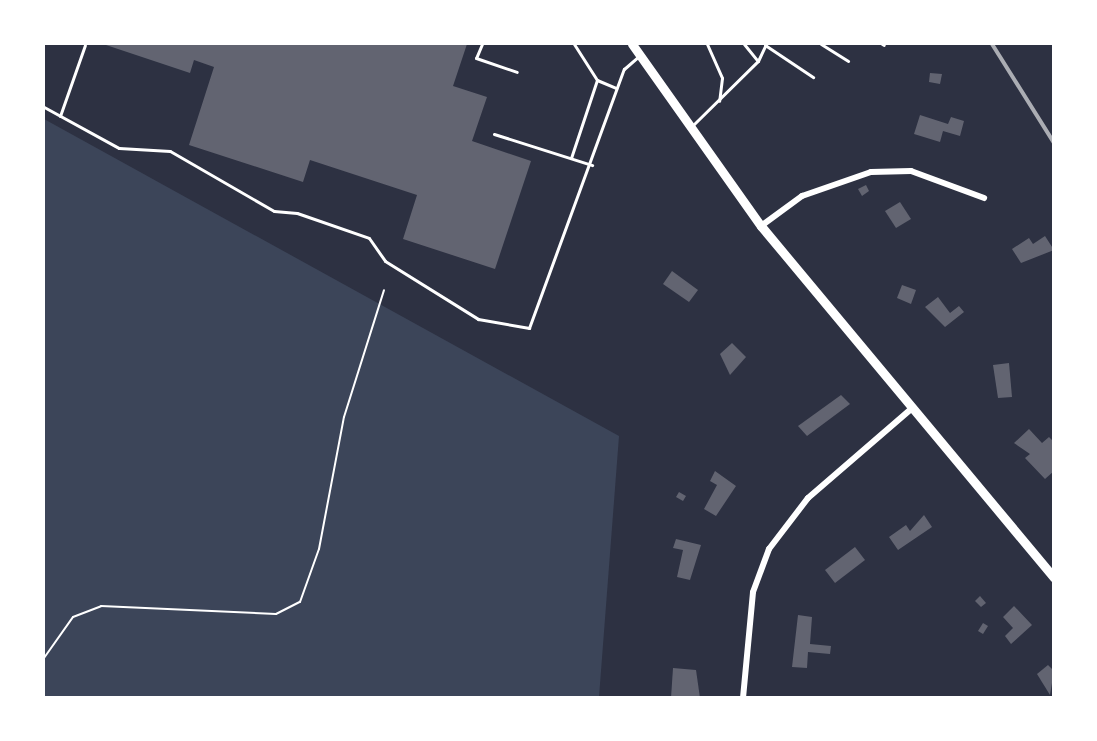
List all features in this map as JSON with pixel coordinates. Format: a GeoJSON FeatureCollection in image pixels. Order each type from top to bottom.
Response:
{"type":"FeatureCollection","features":[{"type":"Feature","properties":{"kind":"main road"},"geometry":{"type":"LineString","coordinates":[[632,44],[690,129],[761,226],[1053,578]]}},
{"type":"Feature","properties":{"kind":"street"},"geometry":{"type":"LineString","coordinates":[[761,226],[802,196],[871,172],[911,171],[984,198]]}},
{"type":"Feature","properties":{"kind":"street"},"geometry":{"type":"LineString","coordinates":[[743,698],[753,592],[769,549],[808,498],[911,409]]}},
{"type":"Feature","properties":{"kind":"lane"},"geometry":{"type":"LineString","coordinates":[[482,44],[476,58],[517,72]]}},
{"type":"Feature","properties":{"kind":"lane"},"geometry":{"type":"LineString","coordinates":[[574,44],[597,80],[616,88]]}},
{"type":"Feature","properties":{"kind":"lane"},"geometry":{"type":"LineString","coordinates":[[707,44],[722,78],[719,101]]}},
{"type":"Feature","properties":{"kind":"lane"},"geometry":{"type":"LineString","coordinates":[[744,44],[758,61]]}},
{"type":"Feature","properties":{"kind":"lane"},"geometry":{"type":"LineString","coordinates":[[690,129],[758,61],[766,44],[813,77]]}},
{"type":"Feature","properties":{"kind":"lane"},"geometry":{"type":"LineString","coordinates":[[821,44],[848,61]]}},
{"type":"Feature","properties":{"kind":"lane"},"geometry":{"type":"LineString","coordinates":[[60,116],[85,45]]}},
{"type":"Feature","properties":{"kind":"lane"},"geometry":{"type":"LineString","coordinates":[[44,107],[119,148],[170,151],[274,211],[297,213],[369,238],[385,261],[478,319],[529,328],[593,165],[616,88],[624,69],[640,55]]}},
{"type":"Feature","properties":{"kind":"lane"},"geometry":{"type":"LineString","coordinates":[[571,158],[597,80]]}},
{"type":"Feature","properties":{"kind":"lane"},"geometry":{"type":"LineString","coordinates":[[494,134],[593,165]]}},
{"type":"Feature","properties":{"kind":"path"},"geometry":{"type":"LineString","coordinates":[[44,658],[74,617],[101,606],[276,614],[300,602],[320,549],[344,417],[384,290]]}},
{"type":"Feature","properties":{"kind":"shaded area"},"geometry":{"type":"Polygon","coordinates":[[[44,119],[619,436],[599,697],[44,697],[44,119]]]}},
{"type":"Feature","properties":{"kind":"building"},"geometry":{"type":"Polygon","coordinates":[[[103,44],[467,44],[453,86],[487,97],[472,141],[531,161],[495,269],[403,239],[417,195],[310,160],[303,182],[189,145],[214,67],[194,60],[190,73],[103,44]]]}},
{"type":"Feature","properties":{"kind":"building"},"geometry":{"type":"Polygon","coordinates":[[[930,73],[942,74],[940,84],[929,82],[930,73]]]}},
{"type":"Feature","properties":{"kind":"building"},"geometry":{"type":"Polygon","coordinates":[[[920,115],[948,124],[951,117],[964,121],[960,136],[943,131],[940,142],[914,134],[920,115]]]}},
{"type":"Feature","properties":{"kind":"building"},"geometry":{"type":"Polygon","coordinates":[[[866,185],[869,191],[862,196],[858,189],[866,185]]]}},
{"type":"Feature","properties":{"kind":"building"},"geometry":{"type":"Polygon","coordinates":[[[900,202],[911,219],[896,228],[885,211],[900,202]]]}},
{"type":"Feature","properties":{"kind":"building"},"geometry":{"type":"Polygon","coordinates":[[[1045,236],[1054,250],[1021,263],[1012,249],[1029,238],[1033,244],[1045,236]]]}},
{"type":"Feature","properties":{"kind":"building"},"geometry":{"type":"Polygon","coordinates":[[[672,271],[698,290],[689,302],[663,284],[672,271]]]}},
{"type":"Feature","properties":{"kind":"building"},"geometry":{"type":"Polygon","coordinates":[[[902,285],[916,290],[911,304],[897,298],[902,285]]]}},
{"type":"Feature","properties":{"kind":"building"},"geometry":{"type":"Polygon","coordinates":[[[938,297],[950,313],[959,306],[964,312],[945,327],[925,307],[938,297]]]}},
{"type":"Feature","properties":{"kind":"building"},"geometry":{"type":"Polygon","coordinates":[[[732,343],[746,357],[730,375],[720,354],[732,343]]]}},
{"type":"Feature","properties":{"kind":"building"},"geometry":{"type":"Polygon","coordinates":[[[1009,363],[1012,397],[998,398],[993,365],[1009,363]]]}},
{"type":"Feature","properties":{"kind":"building"},"geometry":{"type":"Polygon","coordinates":[[[841,395],[850,404],[807,436],[798,426],[841,395]]]}},
{"type":"Feature","properties":{"kind":"building"},"geometry":{"type":"Polygon","coordinates":[[[1029,429],[1042,443],[1049,437],[1054,442],[1054,471],[1045,479],[1025,458],[1030,454],[1014,443],[1029,429]]]}},
{"type":"Feature","properties":{"kind":"building"},"geometry":{"type":"Polygon","coordinates":[[[715,471],[736,486],[716,516],[704,509],[717,485],[710,481],[715,471]]]}},
{"type":"Feature","properties":{"kind":"building"},"geometry":{"type":"Polygon","coordinates":[[[679,492],[686,496],[683,501],[676,497],[679,492]]]}},
{"type":"Feature","properties":{"kind":"building"},"geometry":{"type":"Polygon","coordinates":[[[924,515],[932,527],[898,550],[889,537],[906,525],[910,531],[924,515]]]}},
{"type":"Feature","properties":{"kind":"building"},"geometry":{"type":"Polygon","coordinates":[[[676,539],[701,545],[690,580],[677,577],[683,550],[673,548],[676,539]]]}},
{"type":"Feature","properties":{"kind":"building"},"geometry":{"type":"Polygon","coordinates":[[[855,547],[865,560],[835,583],[825,570],[855,547]]]}},
{"type":"Feature","properties":{"kind":"building"},"geometry":{"type":"Polygon","coordinates":[[[980,596],[986,603],[981,607],[975,601],[980,596]]]}},
{"type":"Feature","properties":{"kind":"building"},"geometry":{"type":"Polygon","coordinates":[[[1014,606],[1032,625],[1011,644],[1005,636],[1013,628],[1003,617],[1014,606]]]}},
{"type":"Feature","properties":{"kind":"building"},"geometry":{"type":"Polygon","coordinates":[[[798,615],[812,617],[810,644],[831,646],[830,654],[808,652],[807,668],[792,667],[798,615]]]}},
{"type":"Feature","properties":{"kind":"building"},"geometry":{"type":"Polygon","coordinates":[[[983,623],[988,626],[983,634],[978,631],[983,623]]]}},
{"type":"Feature","properties":{"kind":"building"},"geometry":{"type":"Polygon","coordinates":[[[1048,665],[1054,671],[1050,695],[1037,674],[1048,665]]]}},
{"type":"Feature","properties":{"kind":"building"},"geometry":{"type":"Polygon","coordinates":[[[673,668],[696,670],[700,698],[671,698],[673,668]]]}},
{"type":"Feature","properties":{"kind":"railway"},"geometry":{"type":"LineString","coordinates":[[992,44],[1054,143]]}}]}
